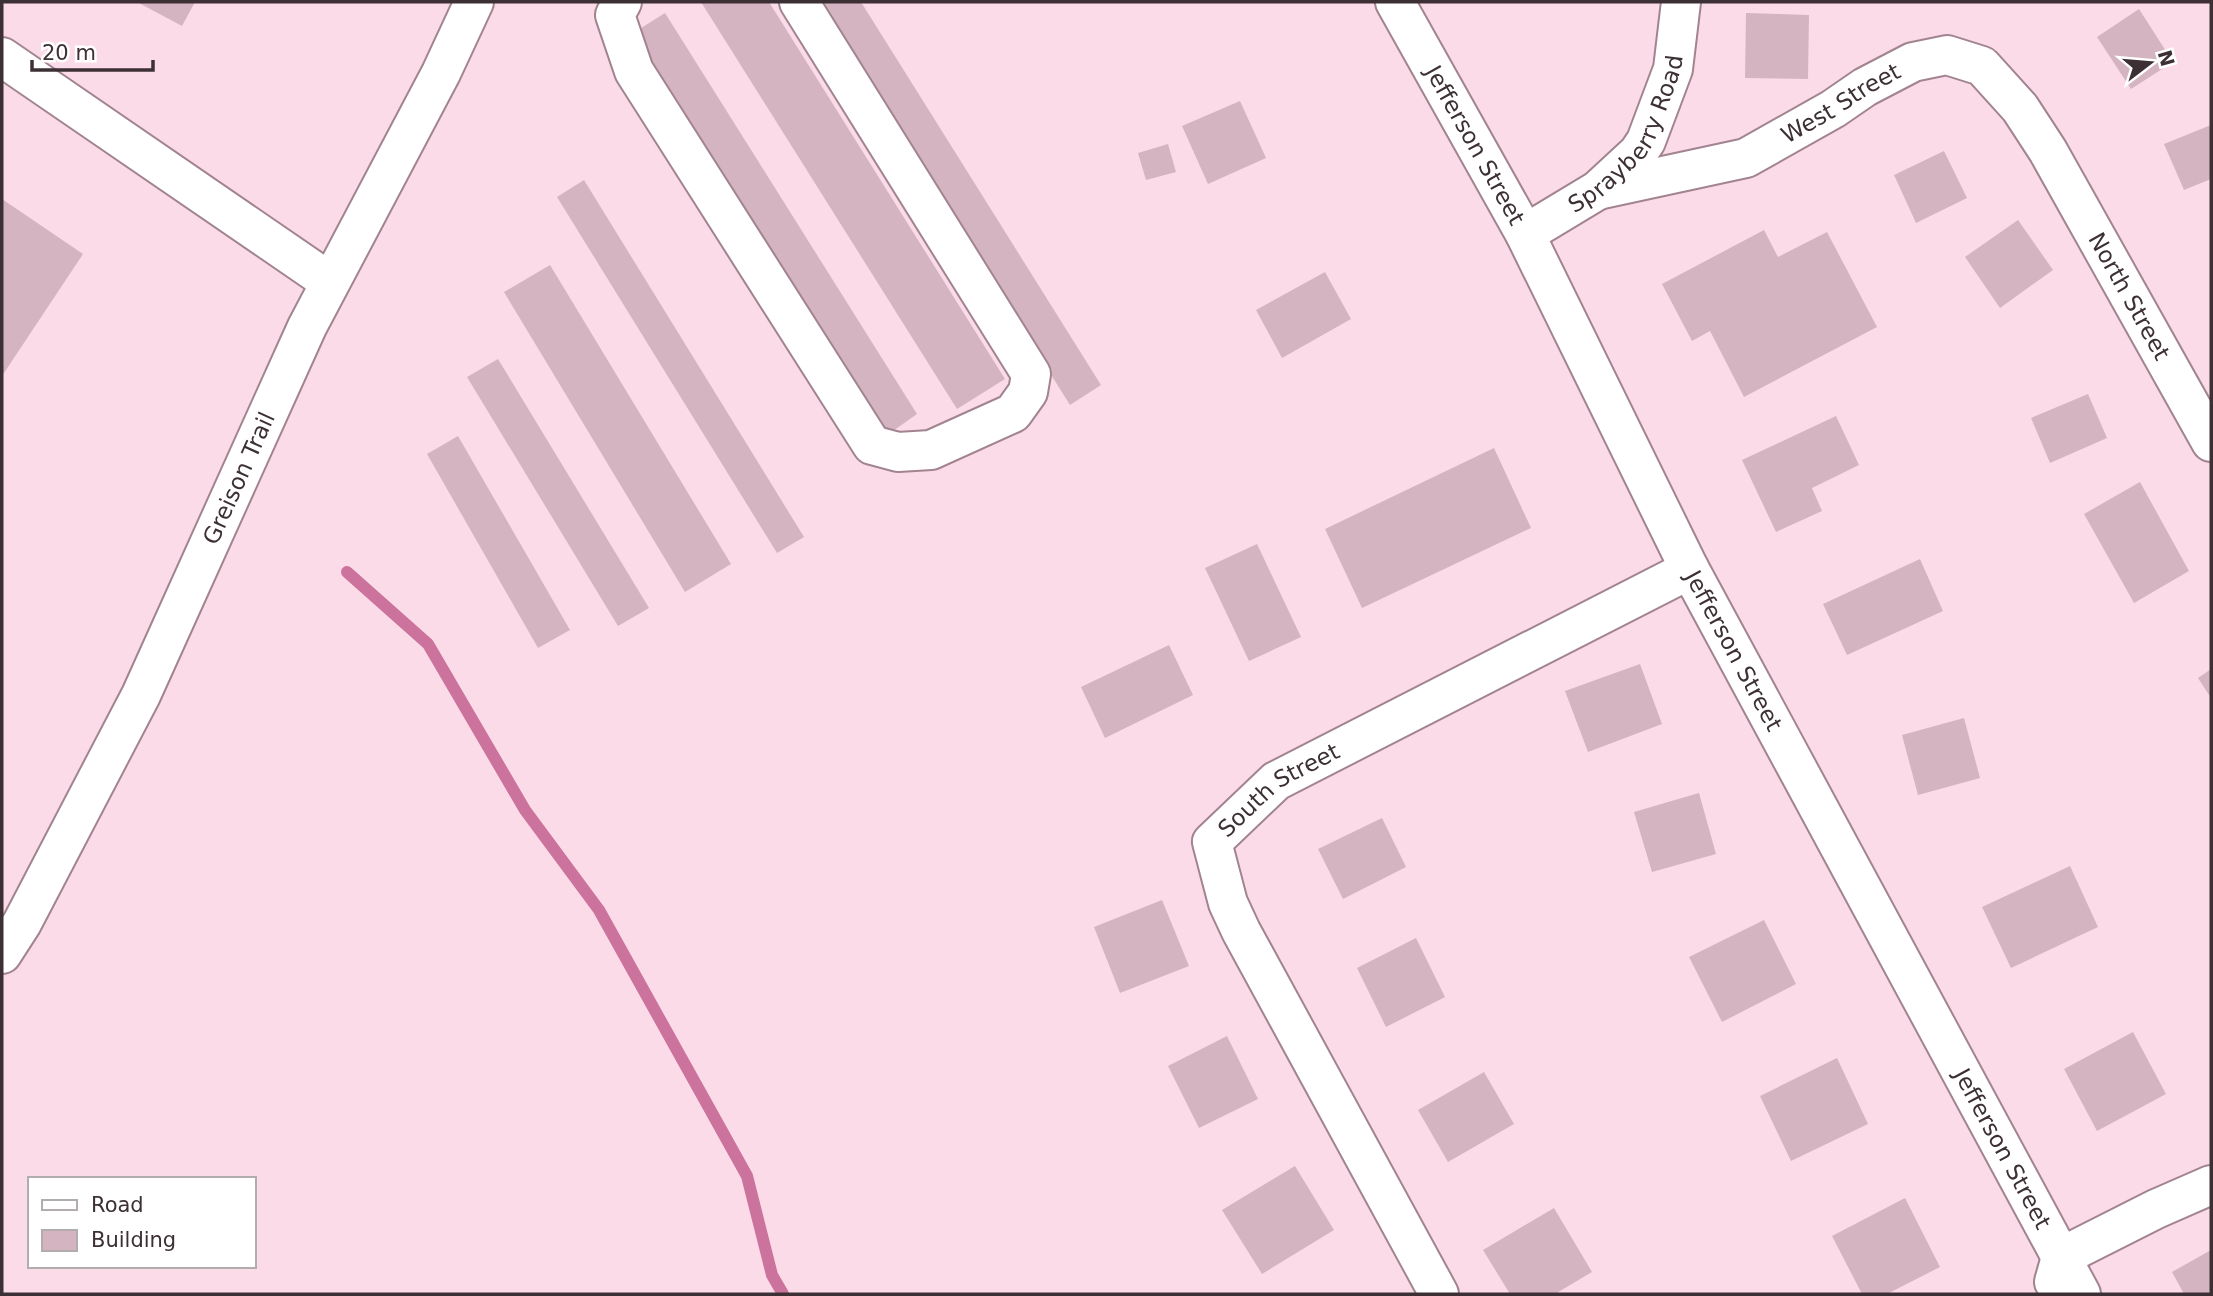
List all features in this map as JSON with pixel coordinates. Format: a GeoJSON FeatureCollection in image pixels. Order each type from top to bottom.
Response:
{"type":"FeatureCollection","features":[{"type":"Feature","properties":{"kind":"street","name":"Greison Trail"},"geometry":{"type":"LineString","coordinates":[[2,954],[22,923],[141,695],[307,327],[441,72],[474,2]]}},
{"type":"Feature","properties":{"kind":"street"},"geometry":{"type":"LineString","coordinates":[[622,2],[615,15],[634,71],[872,445],[898,452],[931,450],[1013,413],[1028,392],[1031,374],[799,2]]}},
{"type":"Feature","properties":{"kind":"street","name":"Jefferson Street"},"geometry":{"type":"LineString","coordinates":[[1395,2],[1525,234],[1689,568],[2081,1294]]}},
{"type":"Feature","properties":{"kind":"street","name":"Sprayberry Road"},"geometry":{"type":"LineString","coordinates":[[1525,234],[1598,190],[1638,153],[1646,141],[1673,69],[1681,2]]}},
{"type":"Feature","properties":{"kind":"street","name":"West Street"},"geometry":{"type":"LineString","coordinates":[[1598,190],[1746,159],[1833,109],[1865,87],[1913,62],[1947,55],[1982,66],[2020,108],[2048,151]]}},
{"type":"Feature","properties":{"kind":"street"},"geometry":{"type":"LineString","coordinates":[[2,57],[330,282]]}},
{"type":"Feature","properties":{"kind":"street","name":"North Street"},"geometry":{"type":"LineString","coordinates":[[2048,151],[2211,442]]}},
{"type":"Feature","properties":{"kind":"street","name":"South Street"},"geometry":{"type":"LineString","coordinates":[[1439,1294],[1241,932],[1228,904],[1212,842],[1276,781],[1689,568]]}},
{"type":"Feature","properties":{"kind":"street"},"geometry":{"type":"LineString","coordinates":[[2050,1294],[2061,1257],[2156,1209],[2211,1185]]}},
{"type":"Feature","properties":{"kind":"building"},"geometry":{"type":"Polygon","coordinates":[[[137,2],[195,2],[182,26],[137,2]]]}},
{"type":"Feature","properties":{"kind":"building"},"geometry":{"type":"Polygon","coordinates":[[[701,2],[769,2],[1005,379],[957,409],[701,2]]]}},
{"type":"Feature","properties":{"kind":"building"},"geometry":{"type":"Polygon","coordinates":[[[818,2],[861,2],[1101,385],[1070,405],[818,2]]]}},
{"type":"Feature","properties":{"kind":"building"},"geometry":{"type":"Polygon","coordinates":[[[2139,9],[2173,62],[2131,89],[2097,37],[2139,9]]]}},
{"type":"Feature","properties":{"kind":"building"},"geometry":{"type":"Polygon","coordinates":[[[665,13],[917,414],[883,438],[630,35],[665,13]]]}},
{"type":"Feature","properties":{"kind":"building"},"geometry":{"type":"Polygon","coordinates":[[[1746,13],[1809,15],[1808,79],[1745,78],[1746,13]]]}},
{"type":"Feature","properties":{"kind":"building"},"geometry":{"type":"Polygon","coordinates":[[[1240,101],[1266,158],[1208,184],[1182,126],[1240,101]]]}},
{"type":"Feature","properties":{"kind":"building"},"geometry":{"type":"Polygon","coordinates":[[[2211,125],[2211,179],[2184,190],[2164,144],[2211,125]]]}},
{"type":"Feature","properties":{"kind":"building"},"geometry":{"type":"Polygon","coordinates":[[[1168,144],[1176,172],[1146,180],[1138,153],[1168,144]]]}},
{"type":"Feature","properties":{"kind":"building"},"geometry":{"type":"Polygon","coordinates":[[[1944,151],[1967,198],[1916,223],[1894,175],[1944,151]]]}},
{"type":"Feature","properties":{"kind":"building"},"geometry":{"type":"Polygon","coordinates":[[[584,180],[804,537],[777,553],[557,197],[584,180]]]}},
{"type":"Feature","properties":{"kind":"building"},"geometry":{"type":"Polygon","coordinates":[[[2,199],[83,254],[2,376],[2,199]]]}},
{"type":"Feature","properties":{"kind":"building"},"geometry":{"type":"Polygon","coordinates":[[[2018,220],[2053,270],[2000,308],[1965,257],[2018,220]]]}},
{"type":"Feature","properties":{"kind":"building"},"geometry":{"type":"Polygon","coordinates":[[[1764,230],[1778,257],[1827,232],[1877,327],[1744,397],[1710,331],[1692,341],[1662,284],[1764,230]]]}},
{"type":"Feature","properties":{"kind":"building"},"geometry":{"type":"Polygon","coordinates":[[[550,265],[731,564],[685,592],[504,292],[550,265]]]}},
{"type":"Feature","properties":{"kind":"building"},"geometry":{"type":"Polygon","coordinates":[[[1325,272],[1351,319],[1282,358],[1256,310],[1325,272]]]}},
{"type":"Feature","properties":{"kind":"building"},"geometry":{"type":"Polygon","coordinates":[[[498,359],[649,608],[618,626],[467,377],[498,359]]]}},
{"type":"Feature","properties":{"kind":"building"},"geometry":{"type":"Polygon","coordinates":[[[2088,394],[2107,438],[2050,463],[2031,418],[2088,394]]]}},
{"type":"Feature","properties":{"kind":"building"},"geometry":{"type":"Polygon","coordinates":[[[1836,416],[1859,465],[1812,488],[1822,511],[1776,532],[1742,460],[1836,416]]]}},
{"type":"Feature","properties":{"kind":"building"},"geometry":{"type":"Polygon","coordinates":[[[458,436],[570,630],[538,648],[427,454],[458,436]]]}},
{"type":"Feature","properties":{"kind":"building"},"geometry":{"type":"Polygon","coordinates":[[[1494,448],[1531,528],[1362,608],[1325,529],[1494,448]]]}},
{"type":"Feature","properties":{"kind":"building"},"geometry":{"type":"Polygon","coordinates":[[[2140,482],[2189,571],[2134,603],[2084,514],[2140,482]]]}},
{"type":"Feature","properties":{"kind":"building"},"geometry":{"type":"Polygon","coordinates":[[[1257,544],[1301,637],[1249,661],[1205,568],[1257,544]]]}},
{"type":"Feature","properties":{"kind":"building"},"geometry":{"type":"Polygon","coordinates":[[[1920,559],[1943,611],[1847,655],[1823,604],[1920,559]]]}},
{"type":"Feature","properties":{"kind":"building"},"geometry":{"type":"Polygon","coordinates":[[[1169,645],[1193,695],[1105,738],[1081,687],[1169,645]]]}},
{"type":"Feature","properties":{"kind":"building"},"geometry":{"type":"Polygon","coordinates":[[[1640,664],[1662,724],[1588,752],[1565,691],[1640,664]]]}},
{"type":"Feature","properties":{"kind":"building"},"geometry":{"type":"Polygon","coordinates":[[[2211,669],[2211,698],[2198,678],[2211,669]]]}},
{"type":"Feature","properties":{"kind":"building"},"geometry":{"type":"Polygon","coordinates":[[[1964,718],[1980,778],[1918,795],[1902,735],[1964,718]]]}},
{"type":"Feature","properties":{"kind":"building"},"geometry":{"type":"Polygon","coordinates":[[[1699,793],[1716,854],[1652,872],[1634,812],[1699,793]]]}},
{"type":"Feature","properties":{"kind":"building"},"geometry":{"type":"Polygon","coordinates":[[[1382,818],[1406,867],[1343,899],[1318,849],[1382,818]]]}},
{"type":"Feature","properties":{"kind":"building"},"geometry":{"type":"Polygon","coordinates":[[[2070,866],[2098,927],[2011,968],[1982,907],[2070,866]]]}},
{"type":"Feature","properties":{"kind":"building"},"geometry":{"type":"Polygon","coordinates":[[[1162,900],[1189,966],[1120,993],[1094,927],[1162,900]]]}},
{"type":"Feature","properties":{"kind":"building"},"geometry":{"type":"Polygon","coordinates":[[[1764,920],[1796,984],[1722,1022],[1689,957],[1764,920]]]}},
{"type":"Feature","properties":{"kind":"building"},"geometry":{"type":"Polygon","coordinates":[[[1416,938],[1445,997],[1386,1027],[1357,968],[1416,938]]]}},
{"type":"Feature","properties":{"kind":"building"},"geometry":{"type":"Polygon","coordinates":[[[2133,1032],[2166,1094],[2097,1131],[2064,1069],[2133,1032]]]}},
{"type":"Feature","properties":{"kind":"building"},"geometry":{"type":"Polygon","coordinates":[[[1227,1036],[1258,1099],[1199,1128],[1168,1066],[1227,1036]]]}},
{"type":"Feature","properties":{"kind":"building"},"geometry":{"type":"Polygon","coordinates":[[[1837,1058],[1868,1124],[1791,1161],[1760,1096],[1837,1058]]]}},
{"type":"Feature","properties":{"kind":"building"},"geometry":{"type":"Polygon","coordinates":[[[1484,1072],[1514,1124],[1448,1162],[1418,1110],[1484,1072]]]}},
{"type":"Feature","properties":{"kind":"building"},"geometry":{"type":"Polygon","coordinates":[[[1295,1166],[1334,1230],[1262,1274],[1222,1210],[1295,1166]]]}},
{"type":"Feature","properties":{"kind":"building"},"geometry":{"type":"Polygon","coordinates":[[[1905,1198],[1940,1267],[1887,1294],[1862,1294],[1832,1236],[1905,1198]]]}},
{"type":"Feature","properties":{"kind":"building"},"geometry":{"type":"Polygon","coordinates":[[[1554,1208],[1592,1272],[1555,1294],[1510,1294],[1483,1250],[1554,1208]]]}},
{"type":"Feature","properties":{"kind":"building"},"geometry":{"type":"Polygon","coordinates":[[[2211,1250],[2211,1294],[2184,1294],[2172,1272],[2211,1250]]]}},
{"type":"Feature","properties":{"kind":"waterway"},"geometry":{"type":"LineString","coordinates":[[347,572],[428,644],[525,810],[599,910],[747,1176],[772,1275],[783,1294]]}}]}
